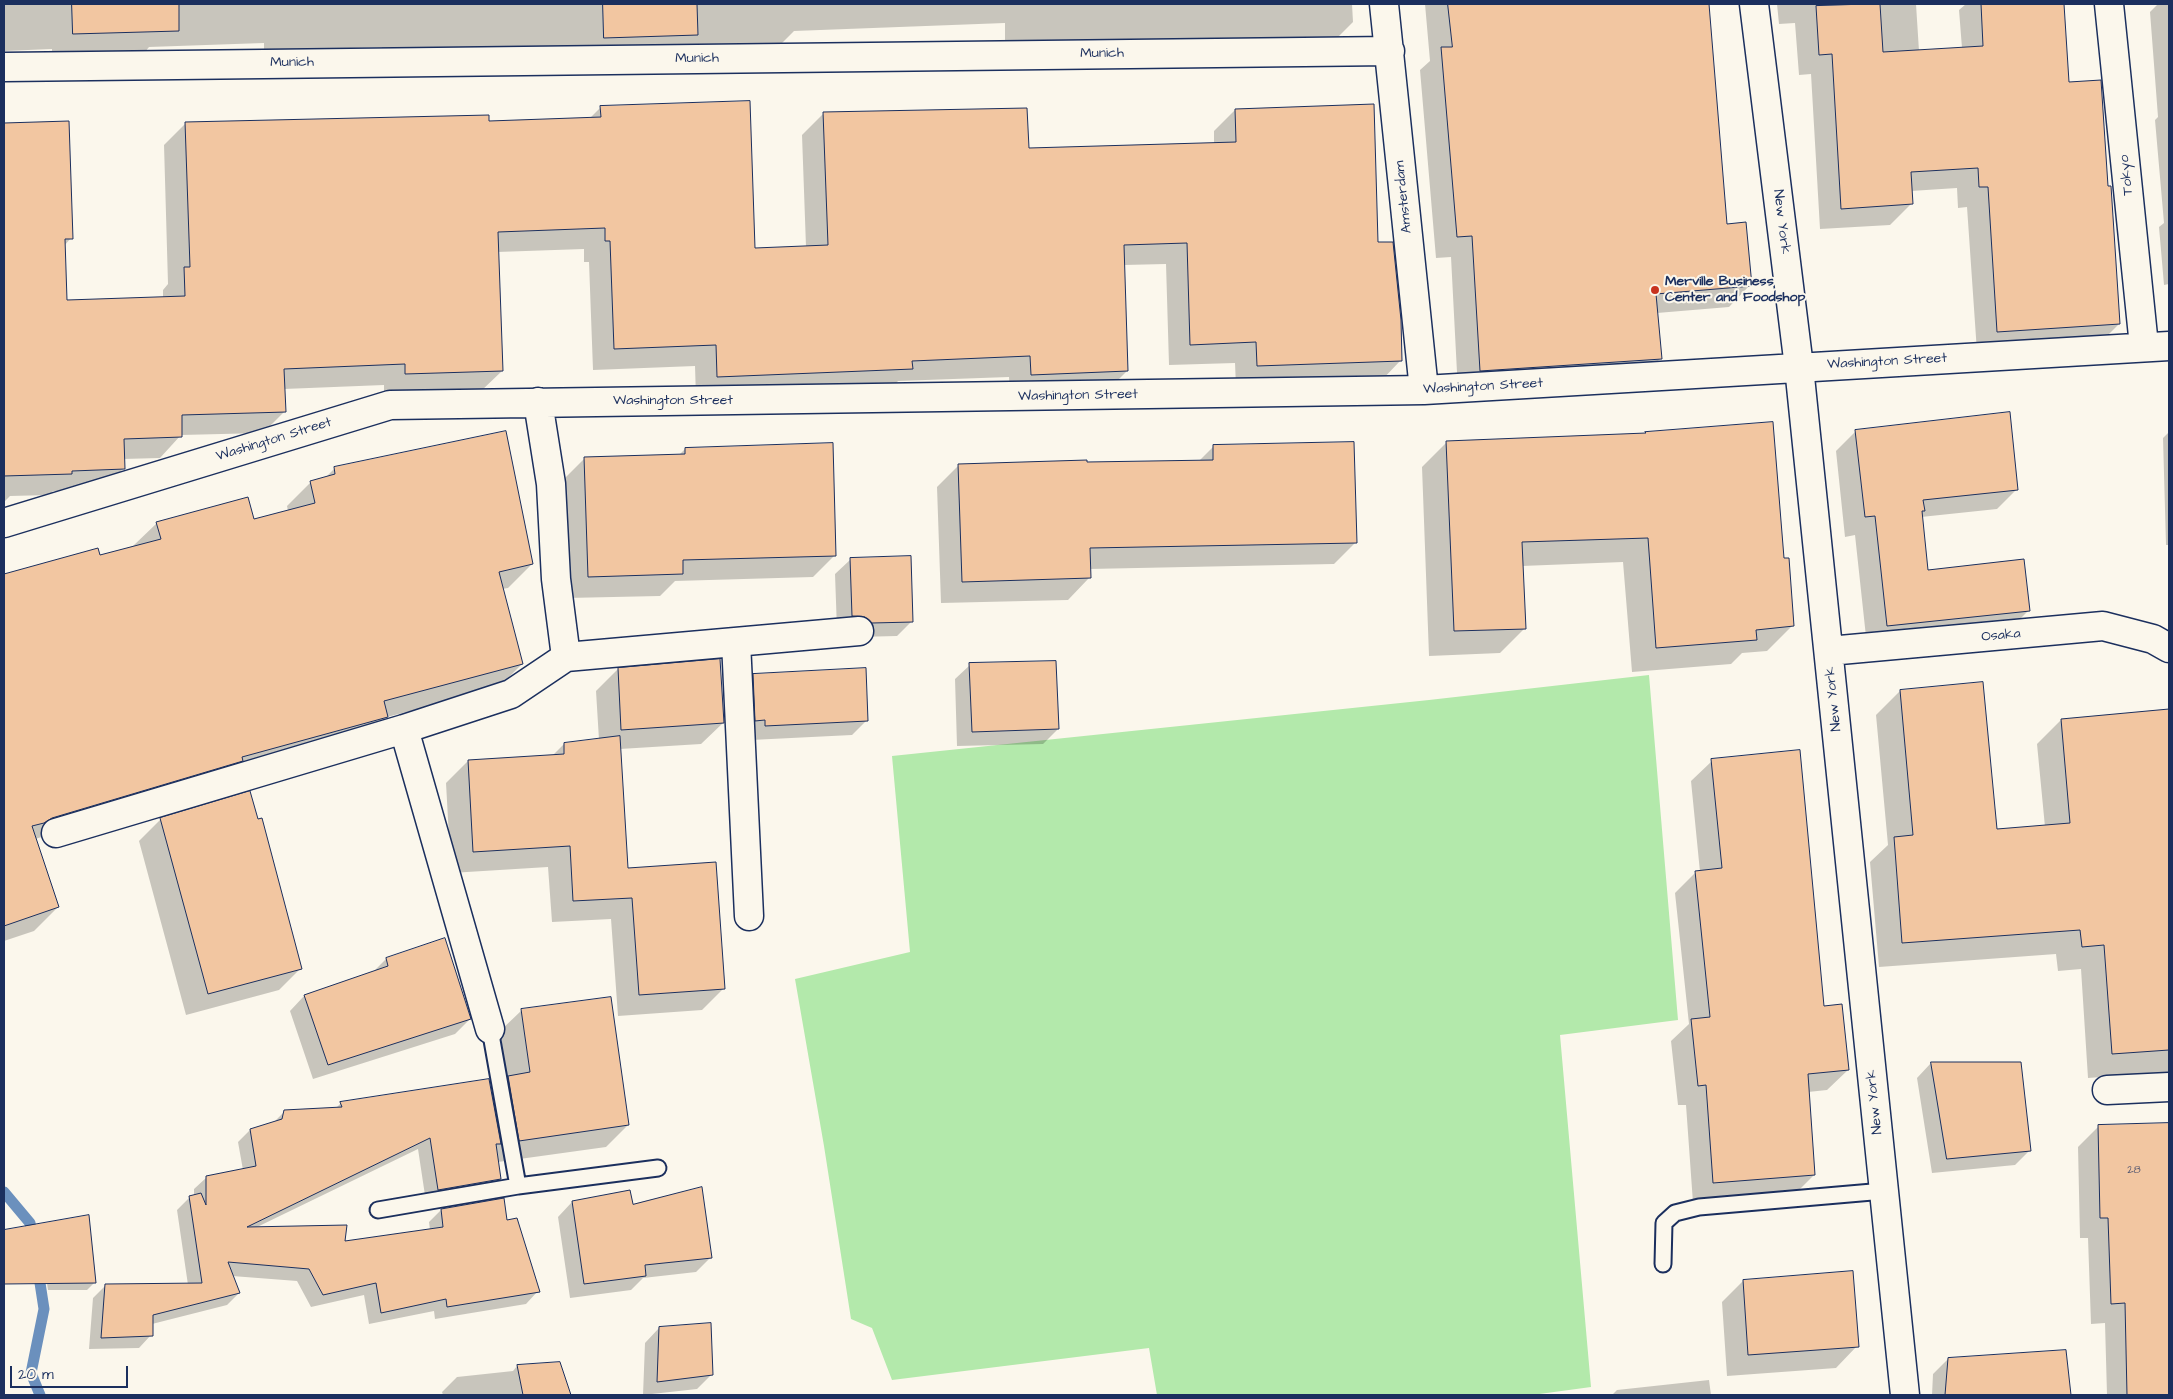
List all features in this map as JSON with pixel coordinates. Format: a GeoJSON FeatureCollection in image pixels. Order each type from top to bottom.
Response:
{"type":"FeatureCollection","features":[{"type":"Feature","properties":{"kind":"street","name":"Amsterdam"},"geometry":{"type":"LineString","coordinates":[[1384,4],[1424,390]]}},
{"type":"Feature","properties":{"kind":"street","name":"New York"},"geometry":{"type":"LineString","coordinates":[[1754,4],[1799,367],[1905,1395]]}},
{"type":"Feature","properties":{"kind":"street","name":"Tokyo"},"geometry":{"type":"LineString","coordinates":[[2109,4],[2157,346]]}},
{"type":"Feature","properties":{"kind":"street","name":"Munich"},"geometry":{"type":"LineString","coordinates":[[4,67],[1390,51]]}},
{"type":"Feature","properties":{"kind":"street","name":"Washington Street"},"geometry":{"type":"LineString","coordinates":[[4,523],[384,406],[538,402],[877,399],[1424,390],[2157,346]]}},
{"type":"Feature","properties":{"kind":"street"},"geometry":{"type":"LineString","coordinates":[[538,402],[551,484],[556,579],[566,656]]}},
{"type":"Feature","properties":{"kind":"street","name":"Osaka"},"geometry":{"type":"LineString","coordinates":[[1829,651],[2103,626],[2153,639],[2169,648]]}},
{"type":"Feature","properties":{"kind":"street"},"geometry":{"type":"LineString","coordinates":[[56,833],[404,729],[512,694],[566,656],[859,631]]}},
{"type":"Feature","properties":{"kind":"street"},"geometry":{"type":"LineString","coordinates":[[736,642],[749,916]]}},
{"type":"Feature","properties":{"kind":"street"},"geometry":{"type":"LineString","coordinates":[[404,729],[490,1029]]}},
{"type":"Feature","properties":{"kind":"street"},"geometry":{"type":"LineString","coordinates":[[2107,1090],[2169,1087]]}},
{"type":"Feature","properties":{"kind":"lane"},"geometry":{"type":"LineString","coordinates":[[490,1029],[518,1186]]}},
{"type":"Feature","properties":{"kind":"lane"},"geometry":{"type":"LineString","coordinates":[[378,1210],[518,1186],[658,1168]]}},
{"type":"Feature","properties":{"kind":"lane"},"geometry":{"type":"LineString","coordinates":[[1663,1264],[1664,1223],[1675,1213],[1699,1207],[1884,1191]]}},
{"type":"Feature","properties":{"kind":"green space"},"geometry":{"type":"Polygon","coordinates":[[[1649,675],[1678,1020],[1560,1035],[1591,1387],[1532,1395],[1157,1395],[1149,1348],[892,1380],[872,1328],[851,1319],[795,979],[910,952],[892,756],[1649,675]]]}},
{"type":"Feature","properties":{"kind":"building"},"geometry":{"type":"Polygon","coordinates":[[[72,4],[179,4],[179,31],[73,34],[72,4]]]}},
{"type":"Feature","properties":{"kind":"building"},"geometry":{"type":"Polygon","coordinates":[[[603,4],[697,4],[698,35],[604,38],[603,4]]]}},
{"type":"Feature","properties":{"kind":"building"},"geometry":{"type":"Polygon","coordinates":[[[1448,4],[1709,4],[1727,224],[1746,222],[1752,286],[1656,294],[1662,359],[1480,371],[1472,236],[1457,237],[1441,47],[1452,47],[1448,4]]]}},
{"type":"Feature","properties":{"kind":"building"},"geometry":{"type":"Polygon","coordinates":[[[1880,4],[1883,52],[1983,46],[1981,4],[2064,4],[2069,82],[2101,80],[2108,186],[2111,186],[2120,324],[1997,332],[1988,187],[1979,187],[1978,168],[1911,172],[1913,204],[1841,209],[1832,54],[1819,55],[1816,6],[1880,4]]]}},
{"type":"Feature","properties":{"kind":"building"},"geometry":{"type":"Polygon","coordinates":[[[750,101],[755,248],[828,245],[823,112],[1027,108],[1029,148],[1236,142],[1235,109],[1374,104],[1378,242],[1393,242],[1401,320],[1402,361],[1257,366],[1256,342],[1190,345],[1187,243],[1124,245],[1128,371],[1031,375],[1030,356],[912,361],[913,369],[717,377],[716,345],[614,349],[610,241],[605,241],[605,228],[498,232],[503,371],[405,374],[405,364],[284,369],[286,412],[182,415],[182,437],[124,439],[125,469],[72,471],[72,474],[4,476],[4,123],[69,121],[73,239],[65,239],[67,300],[185,296],[184,267],[190,267],[185,122],[489,115],[489,121],[601,117],[600,106],[750,101]]]}},
{"type":"Feature","properties":{"kind":"building"},"geometry":{"type":"Polygon","coordinates":[[[2010,412],[2018,490],[1923,500],[1925,511],[1922,511],[1928,570],[2024,559],[2030,611],[1887,626],[1875,516],[1865,517],[1855,430],[2010,412]]]}},
{"type":"Feature","properties":{"kind":"building"},"geometry":{"type":"Polygon","coordinates":[[[1773,422],[1784,558],[1789,558],[1794,626],[1756,630],[1757,640],[1656,648],[1648,538],[1522,542],[1526,629],[1454,631],[1446,441],[1646,433],[1773,422]]]}},
{"type":"Feature","properties":{"kind":"building"},"geometry":{"type":"Polygon","coordinates":[[[506,431],[533,564],[499,572],[523,664],[384,701],[388,717],[242,757],[243,761],[52,818],[44,823],[32,826],[59,907],[4,926],[4,574],[98,548],[100,555],[161,539],[156,522],[248,497],[254,519],[315,503],[310,481],[335,474],[334,467],[506,431]]]}},
{"type":"Feature","properties":{"kind":"building"},"geometry":{"type":"Polygon","coordinates":[[[1354,442],[1357,543],[1090,548],[1091,578],[962,582],[958,464],[1087,460],[1087,462],[1213,460],[1213,445],[1354,442]]]}},
{"type":"Feature","properties":{"kind":"building"},"geometry":{"type":"Polygon","coordinates":[[[833,443],[836,556],[683,560],[683,574],[588,577],[584,457],[685,454],[685,448],[833,443]]]}},
{"type":"Feature","properties":{"kind":"building"},"geometry":{"type":"Polygon","coordinates":[[[911,556],[913,622],[872,623],[865,617],[852,616],[850,558],[911,556]]]}},
{"type":"Feature","properties":{"kind":"building"},"geometry":{"type":"Polygon","coordinates":[[[720,659],[724,723],[621,730],[618,668],[720,659]]]}},
{"type":"Feature","properties":{"kind":"building"},"geometry":{"type":"Polygon","coordinates":[[[1056,661],[1059,729],[972,732],[969,663],[1056,661]]]}},
{"type":"Feature","properties":{"kind":"building"},"geometry":{"type":"Polygon","coordinates":[[[866,668],[868,721],[765,726],[765,720],[755,721],[753,674],[866,668]]]}},
{"type":"Feature","properties":{"kind":"building"},"geometry":{"type":"Polygon","coordinates":[[[1983,682],[1997,829],[2070,823],[2061,719],[2169,709],[2169,1050],[2112,1054],[2104,945],[2082,947],[2080,930],[1902,943],[1894,837],[1913,835],[1900,690],[1983,682]]]}},
{"type":"Feature","properties":{"kind":"building"},"geometry":{"type":"Polygon","coordinates":[[[620,736],[628,868],[716,862],[725,989],[639,995],[632,898],[573,901],[570,846],[473,852],[468,760],[564,754],[564,743],[620,736]]]}},
{"type":"Feature","properties":{"kind":"building"},"geometry":{"type":"Polygon","coordinates":[[[1800,750],[1824,1006],[1842,1004],[1849,1070],[1808,1074],[1815,1175],[1713,1183],[1706,1085],[1698,1086],[1691,1019],[1710,1017],[1695,871],[1722,868],[1711,759],[1800,750]]]}},
{"type":"Feature","properties":{"kind":"building"},"geometry":{"type":"Polygon","coordinates":[[[250,791],[258,819],[262,818],[302,969],[208,994],[160,818],[250,791]]]}},
{"type":"Feature","properties":{"kind":"building"},"geometry":{"type":"Polygon","coordinates":[[[445,938],[471,1019],[328,1065],[304,995],[388,966],[386,958],[445,938]]]}},
{"type":"Feature","properties":{"kind":"building"},"geometry":{"type":"Polygon","coordinates":[[[611,997],[629,1125],[519,1141],[508,1076],[530,1072],[521,1009],[611,997]]]}},
{"type":"Feature","properties":{"kind":"building"},"geometry":{"type":"Polygon","coordinates":[[[1931,1062],[2021,1062],[2031,1151],[1947,1159],[1931,1062]]]}},
{"type":"Feature","properties":{"kind":"building"},"geometry":{"type":"Polygon","coordinates":[[[489,1079],[501,1144],[496,1144],[501,1179],[438,1190],[430,1138],[247,1227],[347,1225],[345,1241],[443,1227],[441,1209],[504,1198],[507,1220],[517,1218],[540,1292],[447,1307],[446,1299],[381,1313],[376,1283],[323,1295],[309,1269],[228,1262],[240,1293],[153,1315],[153,1336],[101,1338],[105,1284],[202,1283],[189,1196],[201,1193],[206,1205],[206,1176],[256,1166],[250,1129],[282,1119],[284,1110],[342,1107],[340,1102],[489,1079]]]}},
{"type":"Feature","properties":{"kind":"building"},"geometry":{"type":"Polygon","coordinates":[[[2169,1123],[2169,1395],[2127,1395],[2125,1303],[2111,1304],[2108,1218],[2100,1218],[2098,1125],[2169,1123]]]}},
{"type":"Feature","properties":{"kind":"building"},"geometry":{"type":"Polygon","coordinates":[[[702,1187],[712,1258],[645,1265],[646,1276],[584,1284],[572,1201],[630,1190],[633,1204],[702,1187]]]}},
{"type":"Feature","properties":{"kind":"building"},"geometry":{"type":"Polygon","coordinates":[[[89,1215],[96,1283],[4,1284],[4,1230],[89,1215]]]}},
{"type":"Feature","properties":{"kind":"building"},"geometry":{"type":"Polygon","coordinates":[[[1853,1271],[1859,1347],[1748,1355],[1743,1280],[1853,1271]]]}},
{"type":"Feature","properties":{"kind":"building"},"geometry":{"type":"Polygon","coordinates":[[[711,1323],[713,1375],[657,1382],[659,1327],[711,1323]]]}},
{"type":"Feature","properties":{"kind":"building"},"geometry":{"type":"Polygon","coordinates":[[[2066,1350],[2071,1395],[1945,1395],[1948,1358],[2066,1350]]]}},
{"type":"Feature","properties":{"kind":"building"},"geometry":{"type":"Polygon","coordinates":[[[560,1362],[571,1395],[523,1395],[517,1365],[560,1362]]]}},
{"type":"Feature","properties":{"kind":"waterway"},"geometry":{"type":"LineString","coordinates":[[4,1192],[30,1223],[33,1240]]}},
{"type":"Feature","properties":{"kind":"waterway"},"geometry":{"type":"LineString","coordinates":[[38,1270],[44,1309],[31,1373],[40,1395]]}},
{"type":"Feature","properties":{"kind":"place","name":"Merville Business Center and Foodshop"},"geometry":{"type":"Point","coordinates":[1655,290]}}]}
